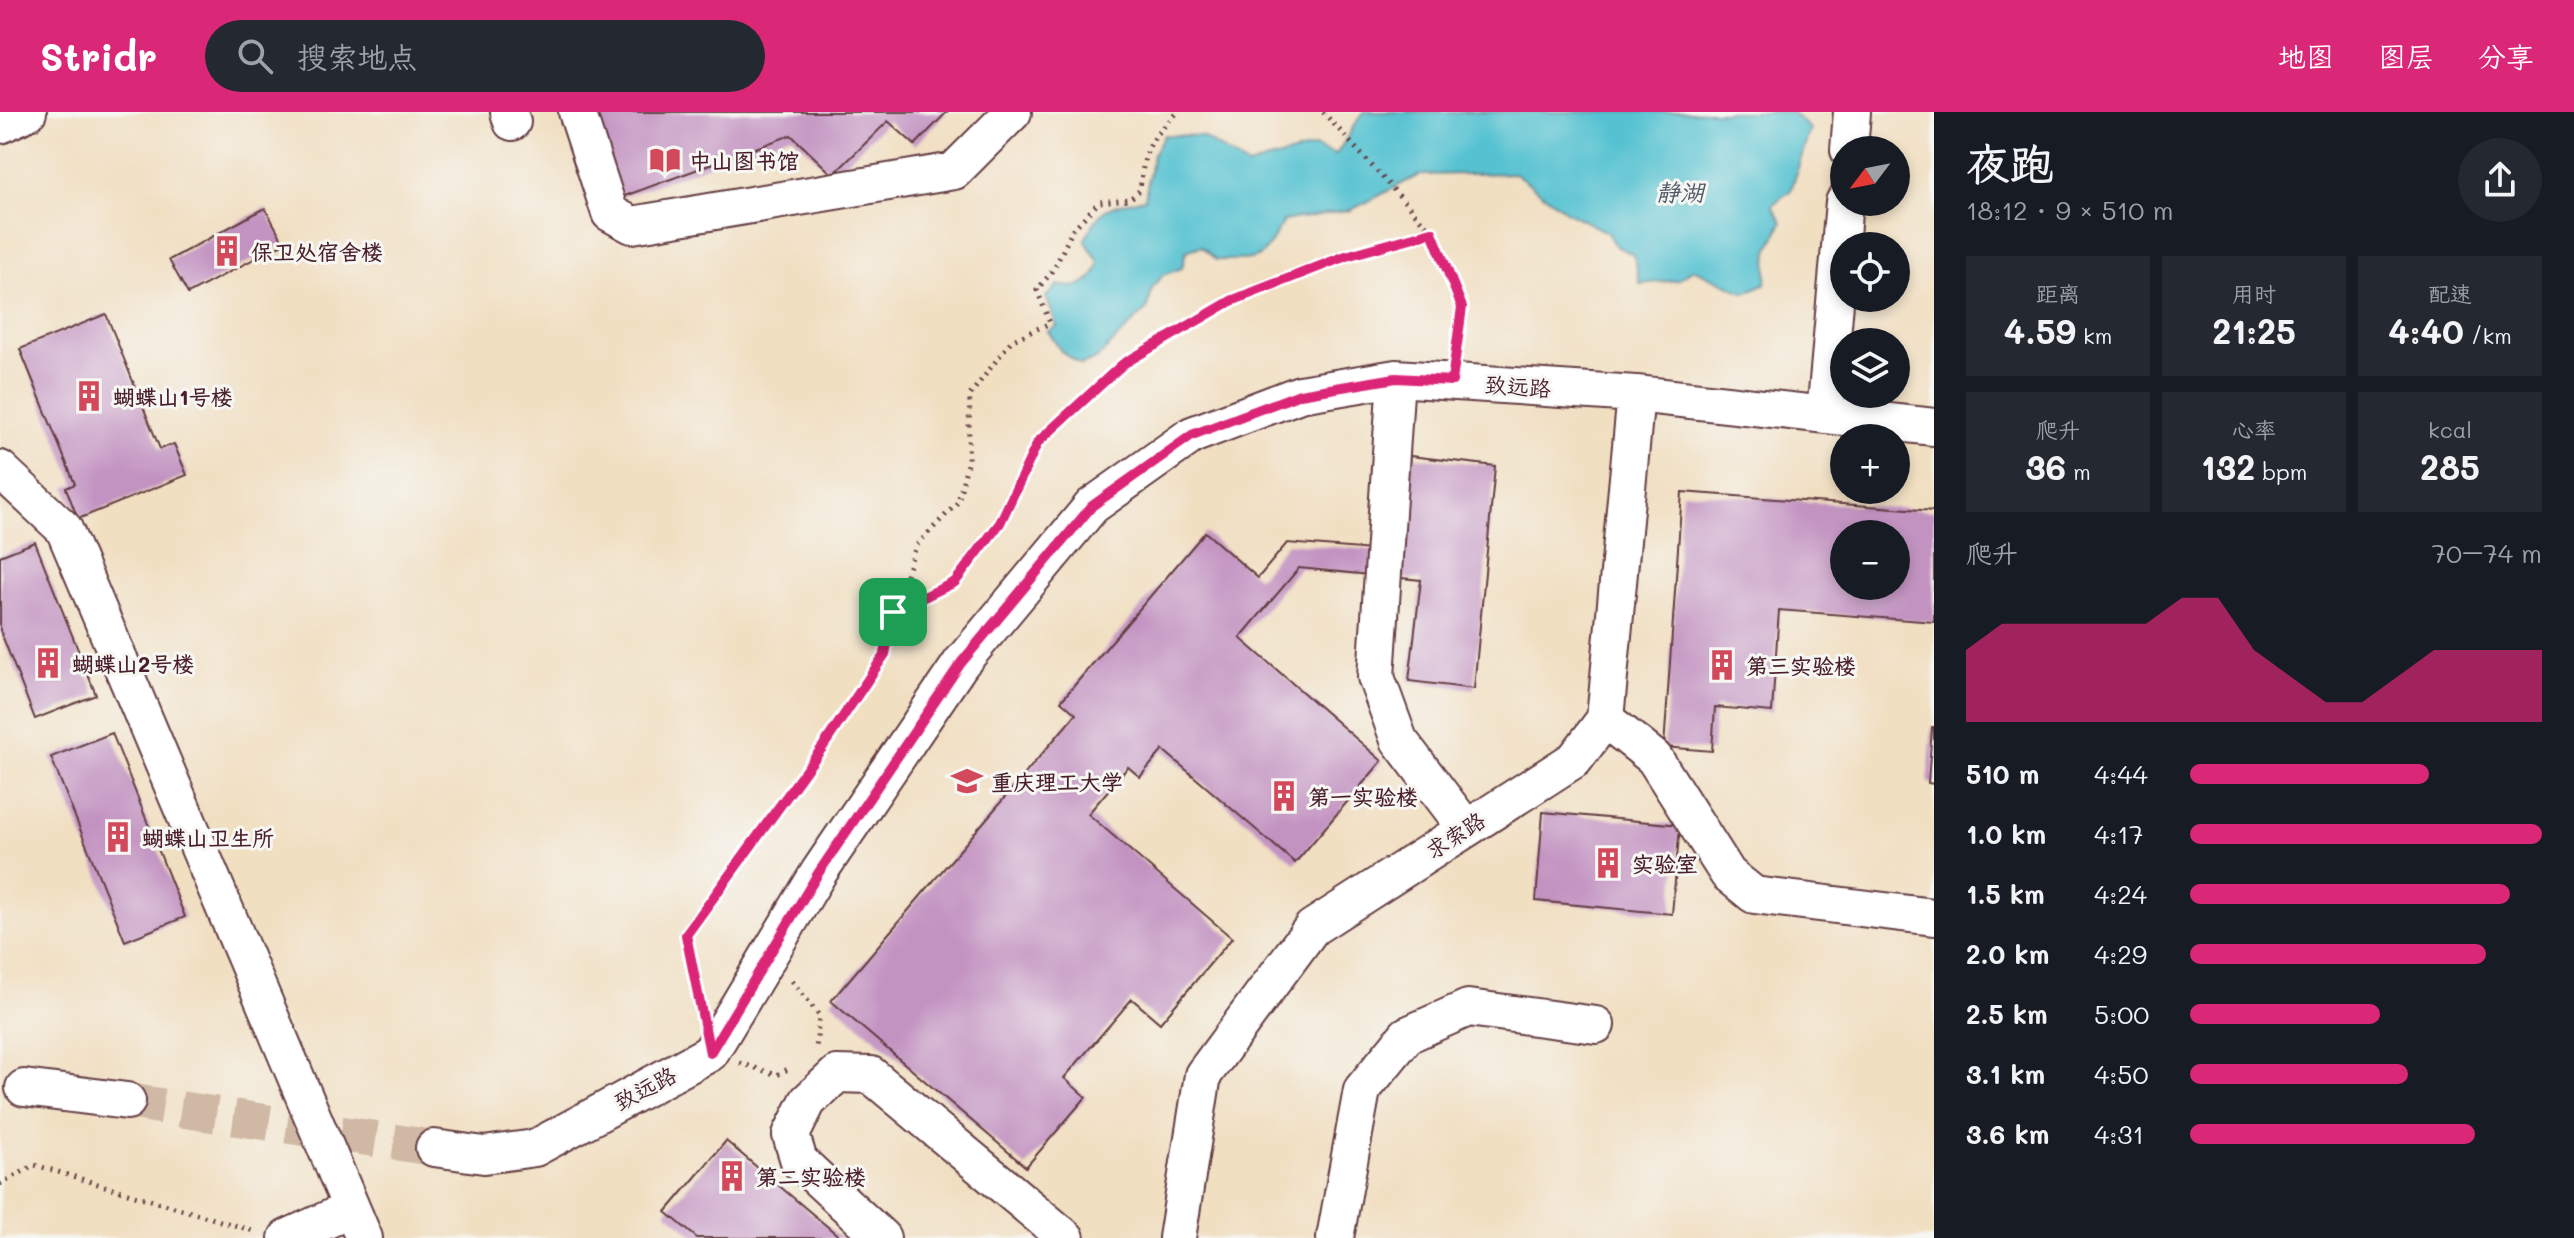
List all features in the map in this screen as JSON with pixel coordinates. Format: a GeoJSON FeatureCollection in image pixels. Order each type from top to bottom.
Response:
{"type":"FeatureCollection","features":[{"type":"Feature","properties":{"kind":"street"},"geometry":{"type":"LineString","coordinates":[[0,125],[28,112]]}},
{"type":"Feature","properties":{"kind":"street"},"geometry":{"type":"LineString","coordinates":[[577,112],[610,213],[632,225],[954,171],[1013,112]]}},
{"type":"Feature","properties":{"kind":"street"},"geometry":{"type":"LineString","coordinates":[[1850,136],[1852,112]]}},
{"type":"Feature","properties":{"kind":"street"},"geometry":{"type":"LineString","coordinates":[[1825,415],[1843,216]]}},
{"type":"Feature","properties":{"kind":"street"},"geometry":{"type":"LineString","coordinates":[[1396,378],[1376,677],[1399,740],[1466,828]]}},
{"type":"Feature","properties":{"kind":"street","name":"致远路"},"geometry":{"type":"LineString","coordinates":[[434,1148],[484,1155],[535,1148],[722,1057],[819,872],[961,663],[1092,506],[1192,435],[1300,394],[1396,378],[1636,394],[1934,427]]}},
{"type":"Feature","properties":{"kind":"street"},"geometry":{"type":"LineString","coordinates":[[1636,394],[1605,719],[1654,758],[1728,874],[1754,895],[1934,917]]}},
{"type":"Feature","properties":{"kind":"street"},"geometry":{"type":"LineString","coordinates":[[0,469],[64,529],[358,1224],[287,1238]]}},
{"type":"Feature","properties":{"kind":"street","name":"求索路"},"geometry":{"type":"LineString","coordinates":[[1177,1238],[1203,1075],[1312,928],[1575,759],[1605,719]]}},
{"type":"Feature","properties":{"kind":"street"},"geometry":{"type":"LineString","coordinates":[[1335,1238],[1362,1090],[1407,1035],[1468,1008],[1596,1025]]}},
{"type":"Feature","properties":{"kind":"street"},"geometry":{"type":"LineString","coordinates":[[882,1238],[799,1161],[791,1135],[808,1101],[837,1074],[871,1075],[1066,1238]]}},
{"type":"Feature","properties":{"kind":"street"},"geometry":{"type":"LineString","coordinates":[[8,1085],[127,1101]]}},
{"type":"Feature","properties":{"kind":"path"},"geometry":{"type":"LineString","coordinates":[[803,1062],[777,1075],[722,1057],[686,935],[822,748],[885,654],[893,612],[916,546],[958,502],[968,460],[970,395],[1011,341],[1050,323],[1037,290],[1054,269],[1073,229],[1099,202],[1130,199],[1140,190],[1144,156],[1159,131],[1178,112]]}},
{"type":"Feature","properties":{"kind":"path"},"geometry":{"type":"LineString","coordinates":[[1323,112],[1432,232],[1462,307],[1452,381]]}},
{"type":"Feature","properties":{"kind":"path"},"geometry":{"type":"LineString","coordinates":[[893,612],[955,582],[1000,523],[1038,442],[1123,364],[1231,301],[1346,256],[1432,232]]}},
{"type":"Feature","properties":{"kind":"path"},"geometry":{"type":"LineString","coordinates":[[789,979],[797,984],[819,1015],[815,1056]]}},
{"type":"Feature","properties":{"kind":"path"},"geometry":{"type":"LineString","coordinates":[[0,1184],[35,1165],[226,1223]]}},
{"type":"Feature","properties":{"kind":"water","name":"静湖"},"geometry":{"type":"Polygon","coordinates":[[[1363,112],[1792,112],[1810,129],[1791,190],[1772,205],[1782,222],[1768,251],[1766,283],[1745,293],[1693,269],[1678,280],[1640,284],[1634,255],[1616,246],[1608,233],[1567,212],[1515,173],[1419,175],[1351,210],[1283,221],[1264,252],[1252,259],[1216,260],[1201,246],[1186,251],[1182,268],[1163,275],[1152,288],[1148,308],[1096,359],[1081,365],[1061,351],[1048,331],[1057,326],[1046,297],[1058,285],[1079,286],[1094,276],[1099,262],[1085,240],[1102,213],[1145,198],[1153,154],[1164,135],[1201,136],[1247,166],[1315,147],[1336,155],[1363,112]]]}},
{"type":"Feature","properties":{"kind":"building","name":"中山图书馆"},"geometry":{"type":"Polygon","coordinates":[[[591,112],[947,112],[915,145],[888,121],[833,175],[791,135],[622,197],[591,112]]]}},
{"type":"Feature","properties":{"kind":"building","name":"保卫处宿舍楼"},"geometry":{"type":"Polygon","coordinates":[[[265,208],[284,243],[188,294],[169,260],[265,208]]]}},
{"type":"Feature","properties":{"kind":"building","name":"蝴蝶山1号楼"},"geometry":{"type":"Polygon","coordinates":[[[106,314],[160,449],[174,444],[187,475],[78,519],[66,488],[75,484],[20,349],[106,314]]]}},
{"type":"Feature","properties":{"kind":"building","name":"第一实验楼"},"geometry":{"type":"Polygon","coordinates":[[[1410,456],[1495,466],[1474,689],[1409,681],[1421,580],[1299,568],[1240,638],[1382,761],[1295,863],[1163,750],[1140,777],[1128,767],[1088,814],[1232,938],[1160,1023],[1132,999],[1064,1078],[1086,1097],[1026,1167],[831,1001],[1076,714],[1061,701],[1205,532],[1258,578],[1287,543],[1397,552],[1410,456]]]}},
{"type":"Feature","properties":{"kind":"building","name":"第三实验楼"},"geometry":{"type":"Polygon","coordinates":[[[1682,492],[1934,511],[1934,622],[1779,610],[1772,712],[1715,707],[1712,751],[1664,747],[1682,492]]]}},
{"type":"Feature","properties":{"kind":"building","name":"蝴蝶山2号楼"},"geometry":{"type":"Polygon","coordinates":[[[35,542],[96,695],[35,719],[0,630],[0,556],[35,542]]]}},
{"type":"Feature","properties":{"kind":"building"},"geometry":{"type":"Polygon","coordinates":[[[1934,727],[1934,784],[1928,783],[1934,727]]]}},
{"type":"Feature","properties":{"kind":"building","name":"蝴蝶山卫生所"},"geometry":{"type":"Polygon","coordinates":[[[112,733],[185,917],[125,941],[51,757],[112,733]]]}},
{"type":"Feature","properties":{"kind":"building","name":"实验室"},"geometry":{"type":"Polygon","coordinates":[[[1543,812],[1680,825],[1672,914],[1536,901],[1543,812]]]}},
{"type":"Feature","properties":{"kind":"building","name":"第二实验楼"},"geometry":{"type":"Polygon","coordinates":[[[726,1141],[841,1238],[697,1238],[666,1212],[726,1141]]]}},
{"type":"Feature","properties":{"kind":"tunnel"},"geometry":{"type":"LineString","coordinates":[[127,1101],[434,1148]]}},
{"type":"Feature","properties":{"kind":"place","name":"中山图书馆"},"geometry":{"type":"Point","coordinates":[665,160]}},
{"type":"Feature","properties":{"kind":"place","name":"保卫处宿舍楼"},"geometry":{"type":"Point","coordinates":[227,251]}},
{"type":"Feature","properties":{"kind":"place","name":"蝴蝶山1号楼"},"geometry":{"type":"Point","coordinates":[89,396]}},
{"type":"Feature","properties":{"kind":"place","name":"蝴蝶山2号楼"},"geometry":{"type":"Point","coordinates":[48,663]}},
{"type":"Feature","properties":{"kind":"place","name":"第三实验楼"},"geometry":{"type":"Point","coordinates":[1722,665]}},
{"type":"Feature","properties":{"kind":"place","name":"重庆理工大学"},"geometry":{"type":"Point","coordinates":[967,781]}},
{"type":"Feature","properties":{"kind":"place","name":"第一实验楼"},"geometry":{"type":"Point","coordinates":[1284,796]}},
{"type":"Feature","properties":{"kind":"place","name":"蝴蝶山卫生所"},"geometry":{"type":"Point","coordinates":[118,837]}},
{"type":"Feature","properties":{"kind":"place","name":"实验室"},"geometry":{"type":"Point","coordinates":[1608,863]}},
{"type":"Feature","properties":{"kind":"place","name":"第二实验楼"},"geometry":{"type":"Point","coordinates":[732,1176]}},
{"type":"Feature","properties":{"kind":"route"},"geometry":{"type":"LineString","coordinates":[[1432,232],[1462,307],[1452,381],[1396,378],[1300,394],[1192,435],[1092,506],[961,663],[819,872],[710,1053],[686,935],[822,748],[885,654],[893,612],[955,582],[1000,523],[1038,442],[1123,364],[1231,301],[1346,256],[1432,232]]}}]}
